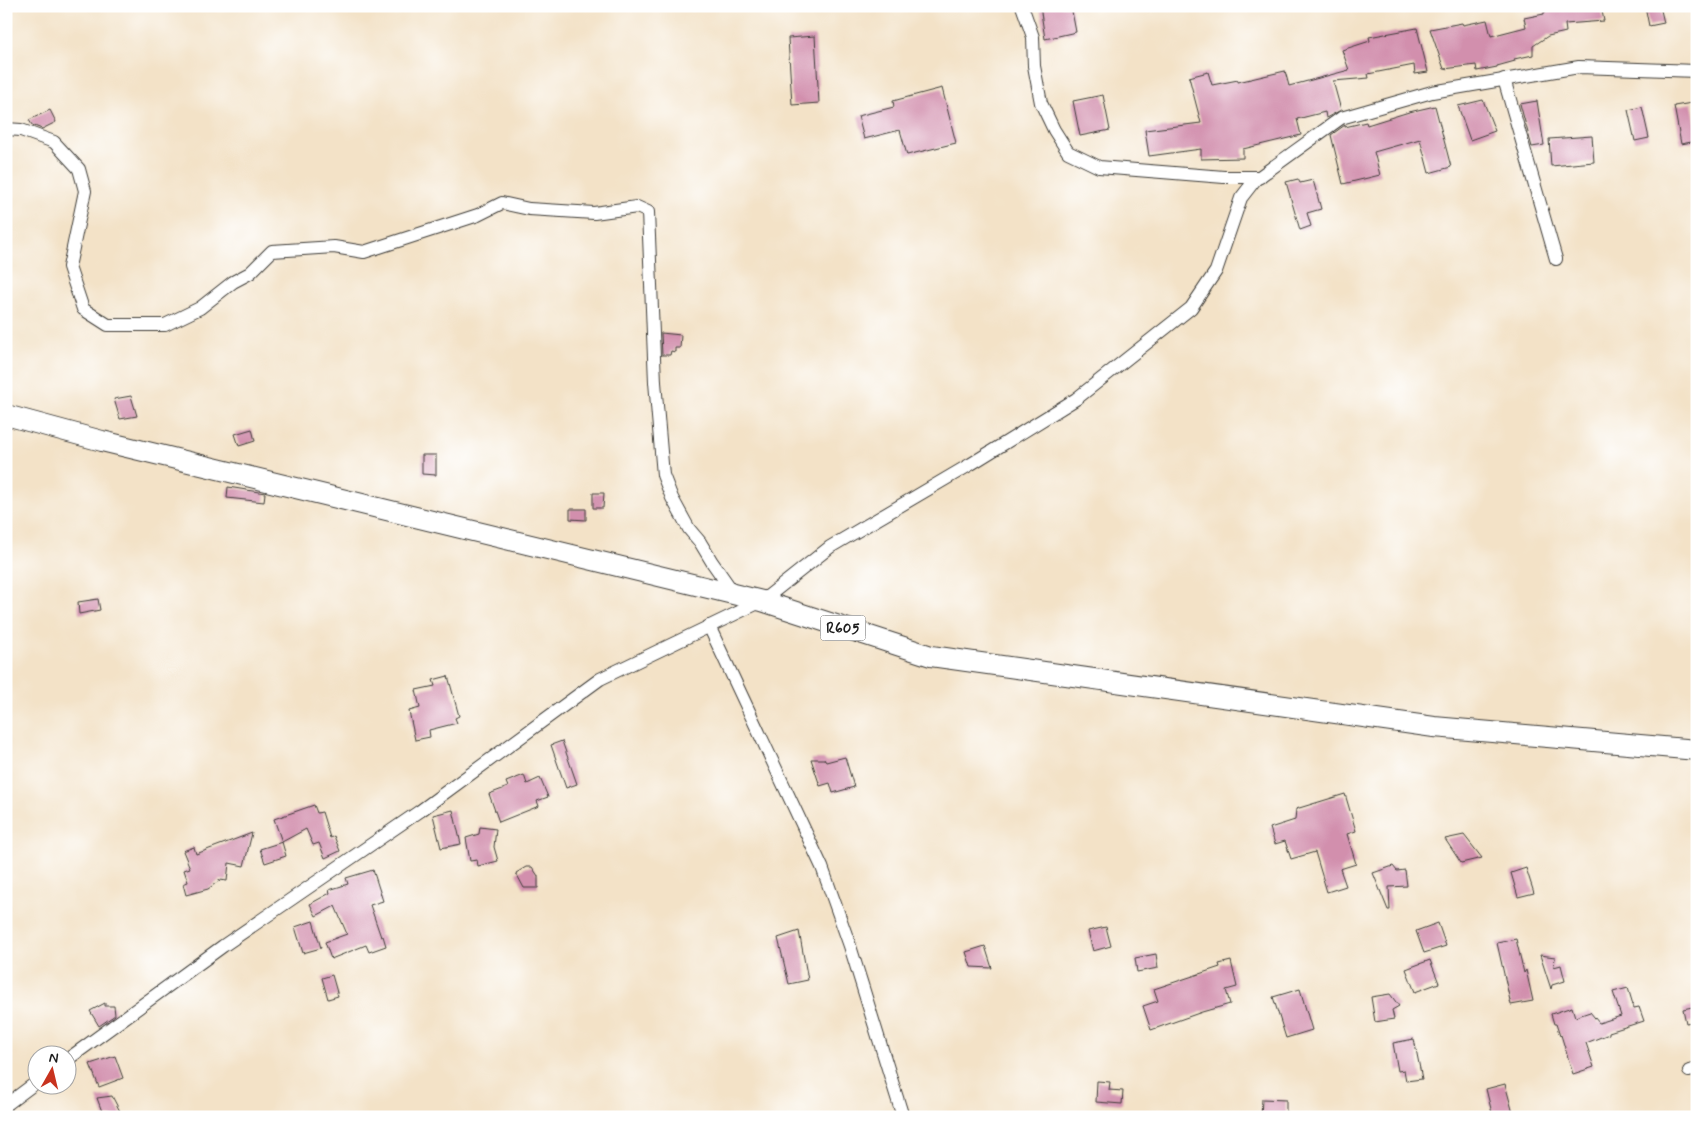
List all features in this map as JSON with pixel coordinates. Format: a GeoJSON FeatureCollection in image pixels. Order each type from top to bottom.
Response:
{"type":"FeatureCollection","features":[{"type":"Feature","properties":{"kind":"main road","name":"R605"},"geometry":{"type":"LineString","coordinates":[[6,415],[102,441],[762,601],[931,656],[1434,727],[1697,750]]}},
{"type":"Feature","properties":{"kind":"street"},"geometry":{"type":"LineString","coordinates":[[1022,6],[1033,37],[1034,66],[1041,103],[1054,130],[1068,152],[1100,167],[1224,177],[1260,176]]}},
{"type":"Feature","properties":{"kind":"street"},"geometry":{"type":"LineString","coordinates":[[78,1052],[223,946],[420,811],[600,679],[762,601],[830,546],[971,464],[1076,399],[1191,308],[1216,271],[1241,198],[1255,180],[1342,118],[1432,92],[1579,67],[1697,70]]}},
{"type":"Feature","properties":{"kind":"street"},"geometry":{"type":"LineString","coordinates":[[1504,79],[1556,259]]}},
{"type":"Feature","properties":{"kind":"street"},"geometry":{"type":"LineString","coordinates":[[6,129],[21,130],[54,142],[79,169],[85,192],[69,267],[82,308],[108,325],[165,325],[200,308],[233,282],[250,273],[272,251],[334,247],[364,252],[478,215],[502,203],[529,209],[594,214],[637,207],[648,212],[656,382],[663,475],[672,498],[689,529],[700,542],[735,595]]}},
{"type":"Feature","properties":{"kind":"street"},"geometry":{"type":"LineString","coordinates":[[709,626],[822,867],[850,946],[903,1117]]}},
{"type":"Feature","properties":{"kind":"street"},"geometry":{"type":"LineString","coordinates":[[6,1104],[28,1089]]}},
{"type":"Feature","properties":{"kind":"building"},"geometry":{"type":"Polygon","coordinates":[[[1040,6],[1071,6],[1076,32],[1045,39],[1040,6]]]}},
{"type":"Feature","properties":{"kind":"building"},"geometry":{"type":"Polygon","coordinates":[[[1571,6],[1601,6],[1604,21],[1565,24],[1566,32],[1548,36],[1533,46],[1533,55],[1514,59],[1515,61],[1497,67],[1477,71],[1476,65],[1444,69],[1430,29],[1487,20],[1491,36],[1526,27],[1524,18],[1571,6]]]}},
{"type":"Feature","properties":{"kind":"building"},"geometry":{"type":"Polygon","coordinates":[[[1645,6],[1660,6],[1664,23],[1649,26],[1645,6]]]}},
{"type":"Feature","properties":{"kind":"building"},"geometry":{"type":"Polygon","coordinates":[[[1417,28],[1428,72],[1415,74],[1414,65],[1368,74],[1369,78],[1333,81],[1341,110],[1326,118],[1325,112],[1297,119],[1301,135],[1243,149],[1243,158],[1201,159],[1201,149],[1149,156],[1145,130],[1201,123],[1189,77],[1208,72],[1212,85],[1238,80],[1238,82],[1285,71],[1289,86],[1349,70],[1342,50],[1370,41],[1369,37],[1417,28]]]}},
{"type":"Feature","properties":{"kind":"building"},"geometry":{"type":"Polygon","coordinates":[[[815,36],[819,103],[792,105],[788,38],[815,36]]]}},
{"type":"Feature","properties":{"kind":"building"},"geometry":{"type":"Polygon","coordinates":[[[942,88],[956,143],[907,155],[900,130],[864,139],[858,116],[894,107],[893,101],[942,88]]]}},
{"type":"Feature","properties":{"kind":"building"},"geometry":{"type":"Polygon","coordinates":[[[1103,95],[1110,130],[1080,136],[1073,101],[1103,95]]]}},
{"type":"Feature","properties":{"kind":"building"},"geometry":{"type":"Polygon","coordinates":[[[1483,100],[1495,131],[1470,140],[1458,106],[1483,100]]]}},
{"type":"Feature","properties":{"kind":"building"},"geometry":{"type":"Polygon","coordinates":[[[1537,101],[1544,145],[1532,147],[1520,104],[1537,101]]]}},
{"type":"Feature","properties":{"kind":"building"},"geometry":{"type":"Polygon","coordinates":[[[1692,103],[1697,141],[1681,144],[1674,106],[1692,103]]]}},
{"type":"Feature","properties":{"kind":"building"},"geometry":{"type":"Polygon","coordinates":[[[1435,106],[1451,167],[1429,173],[1420,139],[1374,152],[1380,175],[1343,184],[1331,135],[1345,125],[1345,127],[1366,122],[1367,125],[1435,106]]]}},
{"type":"Feature","properties":{"kind":"building"},"geometry":{"type":"Polygon","coordinates":[[[1642,107],[1649,138],[1635,141],[1628,110],[1642,107]]]}},
{"type":"Feature","properties":{"kind":"building"},"geometry":{"type":"Polygon","coordinates":[[[50,110],[56,122],[42,129],[32,125],[29,120],[50,110]]]}},
{"type":"Feature","properties":{"kind":"building"},"geometry":{"type":"Polygon","coordinates":[[[1592,136],[1594,162],[1551,166],[1549,139],[1592,136]]]}},
{"type":"Feature","properties":{"kind":"building"},"geometry":{"type":"Polygon","coordinates":[[[1298,179],[1300,183],[1313,180],[1321,209],[1307,213],[1311,226],[1300,230],[1286,182],[1298,179]]]}},
{"type":"Feature","properties":{"kind":"building"},"geometry":{"type":"Polygon","coordinates":[[[661,333],[681,335],[680,348],[675,348],[675,352],[671,351],[670,355],[662,355],[661,333]]]}},
{"type":"Feature","properties":{"kind":"building"},"geometry":{"type":"Polygon","coordinates":[[[131,396],[137,416],[120,419],[114,399],[131,396]]]}},
{"type":"Feature","properties":{"kind":"building"},"geometry":{"type":"Polygon","coordinates":[[[252,429],[255,441],[239,446],[235,434],[252,429]]]}},
{"type":"Feature","properties":{"kind":"building"},"geometry":{"type":"Polygon","coordinates":[[[422,455],[436,455],[436,475],[422,474],[422,455]]]}},
{"type":"Feature","properties":{"kind":"building"},"geometry":{"type":"Polygon","coordinates":[[[228,487],[265,493],[264,502],[227,498],[228,487]]]}},
{"type":"Feature","properties":{"kind":"building"},"geometry":{"type":"Polygon","coordinates":[[[593,493],[604,493],[603,508],[593,508],[593,493]]]}},
{"type":"Feature","properties":{"kind":"building"},"geometry":{"type":"Polygon","coordinates":[[[570,509],[586,509],[586,520],[570,519],[570,509]]]}},
{"type":"Feature","properties":{"kind":"building"},"geometry":{"type":"Polygon","coordinates":[[[98,599],[100,610],[79,614],[78,602],[98,599]]]}},
{"type":"Feature","properties":{"kind":"building"},"geometry":{"type":"Polygon","coordinates":[[[448,676],[459,716],[455,718],[457,723],[429,730],[430,737],[415,740],[409,711],[420,708],[416,690],[435,686],[433,680],[448,676]]]}},
{"type":"Feature","properties":{"kind":"building"},"geometry":{"type":"Polygon","coordinates":[[[562,741],[577,784],[566,788],[551,745],[562,741]]]}},
{"type":"Feature","properties":{"kind":"building"},"geometry":{"type":"Polygon","coordinates":[[[845,757],[854,787],[833,793],[830,783],[820,786],[811,759],[824,759],[826,762],[845,757]]]}},
{"type":"Feature","properties":{"kind":"building"},"geometry":{"type":"Polygon","coordinates":[[[524,775],[527,784],[540,778],[548,797],[537,801],[539,806],[499,822],[489,794],[508,787],[506,782],[524,775]]]}},
{"type":"Feature","properties":{"kind":"building"},"geometry":{"type":"Polygon","coordinates":[[[1345,794],[1356,831],[1347,834],[1356,864],[1340,869],[1346,886],[1327,892],[1315,852],[1291,859],[1285,841],[1275,844],[1270,828],[1295,820],[1296,809],[1345,794]]]}},
{"type":"Feature","properties":{"kind":"building"},"geometry":{"type":"Polygon","coordinates":[[[314,805],[317,813],[322,812],[330,838],[334,836],[340,851],[325,858],[319,843],[313,845],[306,829],[282,842],[274,819],[314,805]]]}},
{"type":"Feature","properties":{"kind":"building"},"geometry":{"type":"Polygon","coordinates":[[[453,810],[461,844],[441,848],[433,815],[453,810]]]}},
{"type":"Feature","properties":{"kind":"building"},"geometry":{"type":"Polygon","coordinates":[[[480,827],[496,829],[494,847],[498,861],[478,866],[477,860],[470,861],[466,838],[479,834],[480,827]]]}},
{"type":"Feature","properties":{"kind":"building"},"geometry":{"type":"Polygon","coordinates":[[[252,833],[244,866],[229,863],[227,881],[220,880],[208,889],[186,895],[183,884],[188,882],[184,870],[190,868],[183,851],[194,847],[196,854],[252,833]]]}},
{"type":"Feature","properties":{"kind":"building"},"geometry":{"type":"Polygon","coordinates":[[[1464,835],[1482,858],[1461,863],[1445,839],[1464,835]]]}},
{"type":"Feature","properties":{"kind":"building"},"geometry":{"type":"Polygon","coordinates":[[[282,842],[286,856],[265,863],[260,849],[282,842]]]}},
{"type":"Feature","properties":{"kind":"building"},"geometry":{"type":"Polygon","coordinates":[[[1393,866],[1397,871],[1405,870],[1407,886],[1389,887],[1390,910],[1388,910],[1373,873],[1393,866]]]}},
{"type":"Feature","properties":{"kind":"building"},"geometry":{"type":"Polygon","coordinates":[[[526,867],[532,867],[538,876],[538,888],[524,888],[516,873],[526,867]]]}},
{"type":"Feature","properties":{"kind":"building"},"geometry":{"type":"Polygon","coordinates":[[[1526,868],[1534,893],[1518,897],[1511,873],[1526,868]]]}},
{"type":"Feature","properties":{"kind":"building"},"geometry":{"type":"Polygon","coordinates":[[[373,870],[383,901],[370,905],[386,946],[369,952],[366,945],[331,959],[325,942],[347,934],[335,906],[316,916],[310,904],[330,893],[329,890],[348,884],[346,878],[373,870]]]}},
{"type":"Feature","properties":{"kind":"building"},"geometry":{"type":"Polygon","coordinates":[[[313,921],[321,948],[303,953],[295,927],[313,921]]]}},
{"type":"Feature","properties":{"kind":"building"},"geometry":{"type":"Polygon","coordinates":[[[1438,923],[1446,946],[1424,953],[1416,931],[1438,923]]]}},
{"type":"Feature","properties":{"kind":"building"},"geometry":{"type":"Polygon","coordinates":[[[1106,927],[1111,946],[1093,951],[1088,931],[1106,927]]]}},
{"type":"Feature","properties":{"kind":"building"},"geometry":{"type":"Polygon","coordinates":[[[799,931],[808,980],[789,984],[778,938],[799,931]]]}},
{"type":"Feature","properties":{"kind":"building"},"geometry":{"type":"Polygon","coordinates":[[[1516,939],[1533,1001],[1511,1005],[1497,943],[1516,939]]]}},
{"type":"Feature","properties":{"kind":"building"},"geometry":{"type":"Polygon","coordinates":[[[985,946],[992,968],[971,967],[966,952],[985,946]]]}},
{"type":"Feature","properties":{"kind":"building"},"geometry":{"type":"Polygon","coordinates":[[[1156,954],[1158,968],[1137,972],[1135,958],[1156,954]]]}},
{"type":"Feature","properties":{"kind":"building"},"geometry":{"type":"Polygon","coordinates":[[[1540,955],[1555,957],[1554,967],[1561,965],[1565,981],[1552,985],[1551,989],[1540,955]]]}},
{"type":"Feature","properties":{"kind":"building"},"geometry":{"type":"Polygon","coordinates":[[[1430,960],[1439,983],[1415,992],[1406,969],[1430,960]]]}},
{"type":"Feature","properties":{"kind":"building"},"geometry":{"type":"Polygon","coordinates":[[[1231,961],[1237,987],[1226,990],[1230,1004],[1151,1030],[1143,1006],[1158,1001],[1154,989],[1220,967],[1219,964],[1231,961]]]}},
{"type":"Feature","properties":{"kind":"building"},"geometry":{"type":"Polygon","coordinates":[[[332,975],[338,996],[328,999],[322,978],[332,975]]]}},
{"type":"Feature","properties":{"kind":"building"},"geometry":{"type":"Polygon","coordinates":[[[1628,988],[1634,1008],[1639,1007],[1644,1021],[1609,1032],[1609,1034],[1586,1043],[1594,1067],[1573,1074],[1561,1035],[1556,1024],[1554,1024],[1551,1014],[1572,1007],[1575,1017],[1590,1012],[1599,1023],[1621,1016],[1613,992],[1628,988]]]}},
{"type":"Feature","properties":{"kind":"building"},"geometry":{"type":"Polygon","coordinates":[[[1300,989],[1312,1030],[1286,1038],[1273,997],[1300,989]]]}},
{"type":"Feature","properties":{"kind":"building"},"geometry":{"type":"Polygon","coordinates":[[[1390,994],[1399,1006],[1392,1010],[1394,1019],[1375,1022],[1371,997],[1390,994]]]}},
{"type":"Feature","properties":{"kind":"building"},"geometry":{"type":"Polygon","coordinates":[[[105,1003],[105,1006],[114,1006],[115,1015],[99,1026],[90,1011],[105,1003]]]}},
{"type":"Feature","properties":{"kind":"building"},"geometry":{"type":"Polygon","coordinates":[[[1697,1006],[1697,1021],[1686,1023],[1683,1009],[1697,1006]]]}},
{"type":"Feature","properties":{"kind":"building"},"geometry":{"type":"Polygon","coordinates":[[[1414,1039],[1422,1079],[1406,1081],[1404,1070],[1398,1071],[1393,1043],[1414,1039]]]}},
{"type":"Feature","properties":{"kind":"building"},"geometry":{"type":"Polygon","coordinates":[[[115,1056],[123,1078],[99,1087],[90,1064],[115,1056]]]}},
{"type":"Feature","properties":{"kind":"building"},"geometry":{"type":"Polygon","coordinates":[[[1097,1081],[1110,1082],[1109,1090],[1123,1091],[1122,1104],[1096,1102],[1097,1081]]]}},
{"type":"Feature","properties":{"kind":"building"},"geometry":{"type":"Polygon","coordinates":[[[1505,1084],[1514,1117],[1493,1117],[1486,1089],[1505,1084]]]}},
{"type":"Feature","properties":{"kind":"building"},"geometry":{"type":"Polygon","coordinates":[[[112,1096],[123,1117],[104,1117],[97,1098],[112,1096]]]}},
{"type":"Feature","properties":{"kind":"building"},"geometry":{"type":"Polygon","coordinates":[[[1262,1099],[1286,1100],[1286,1117],[1261,1117],[1262,1099]]]}}]}
